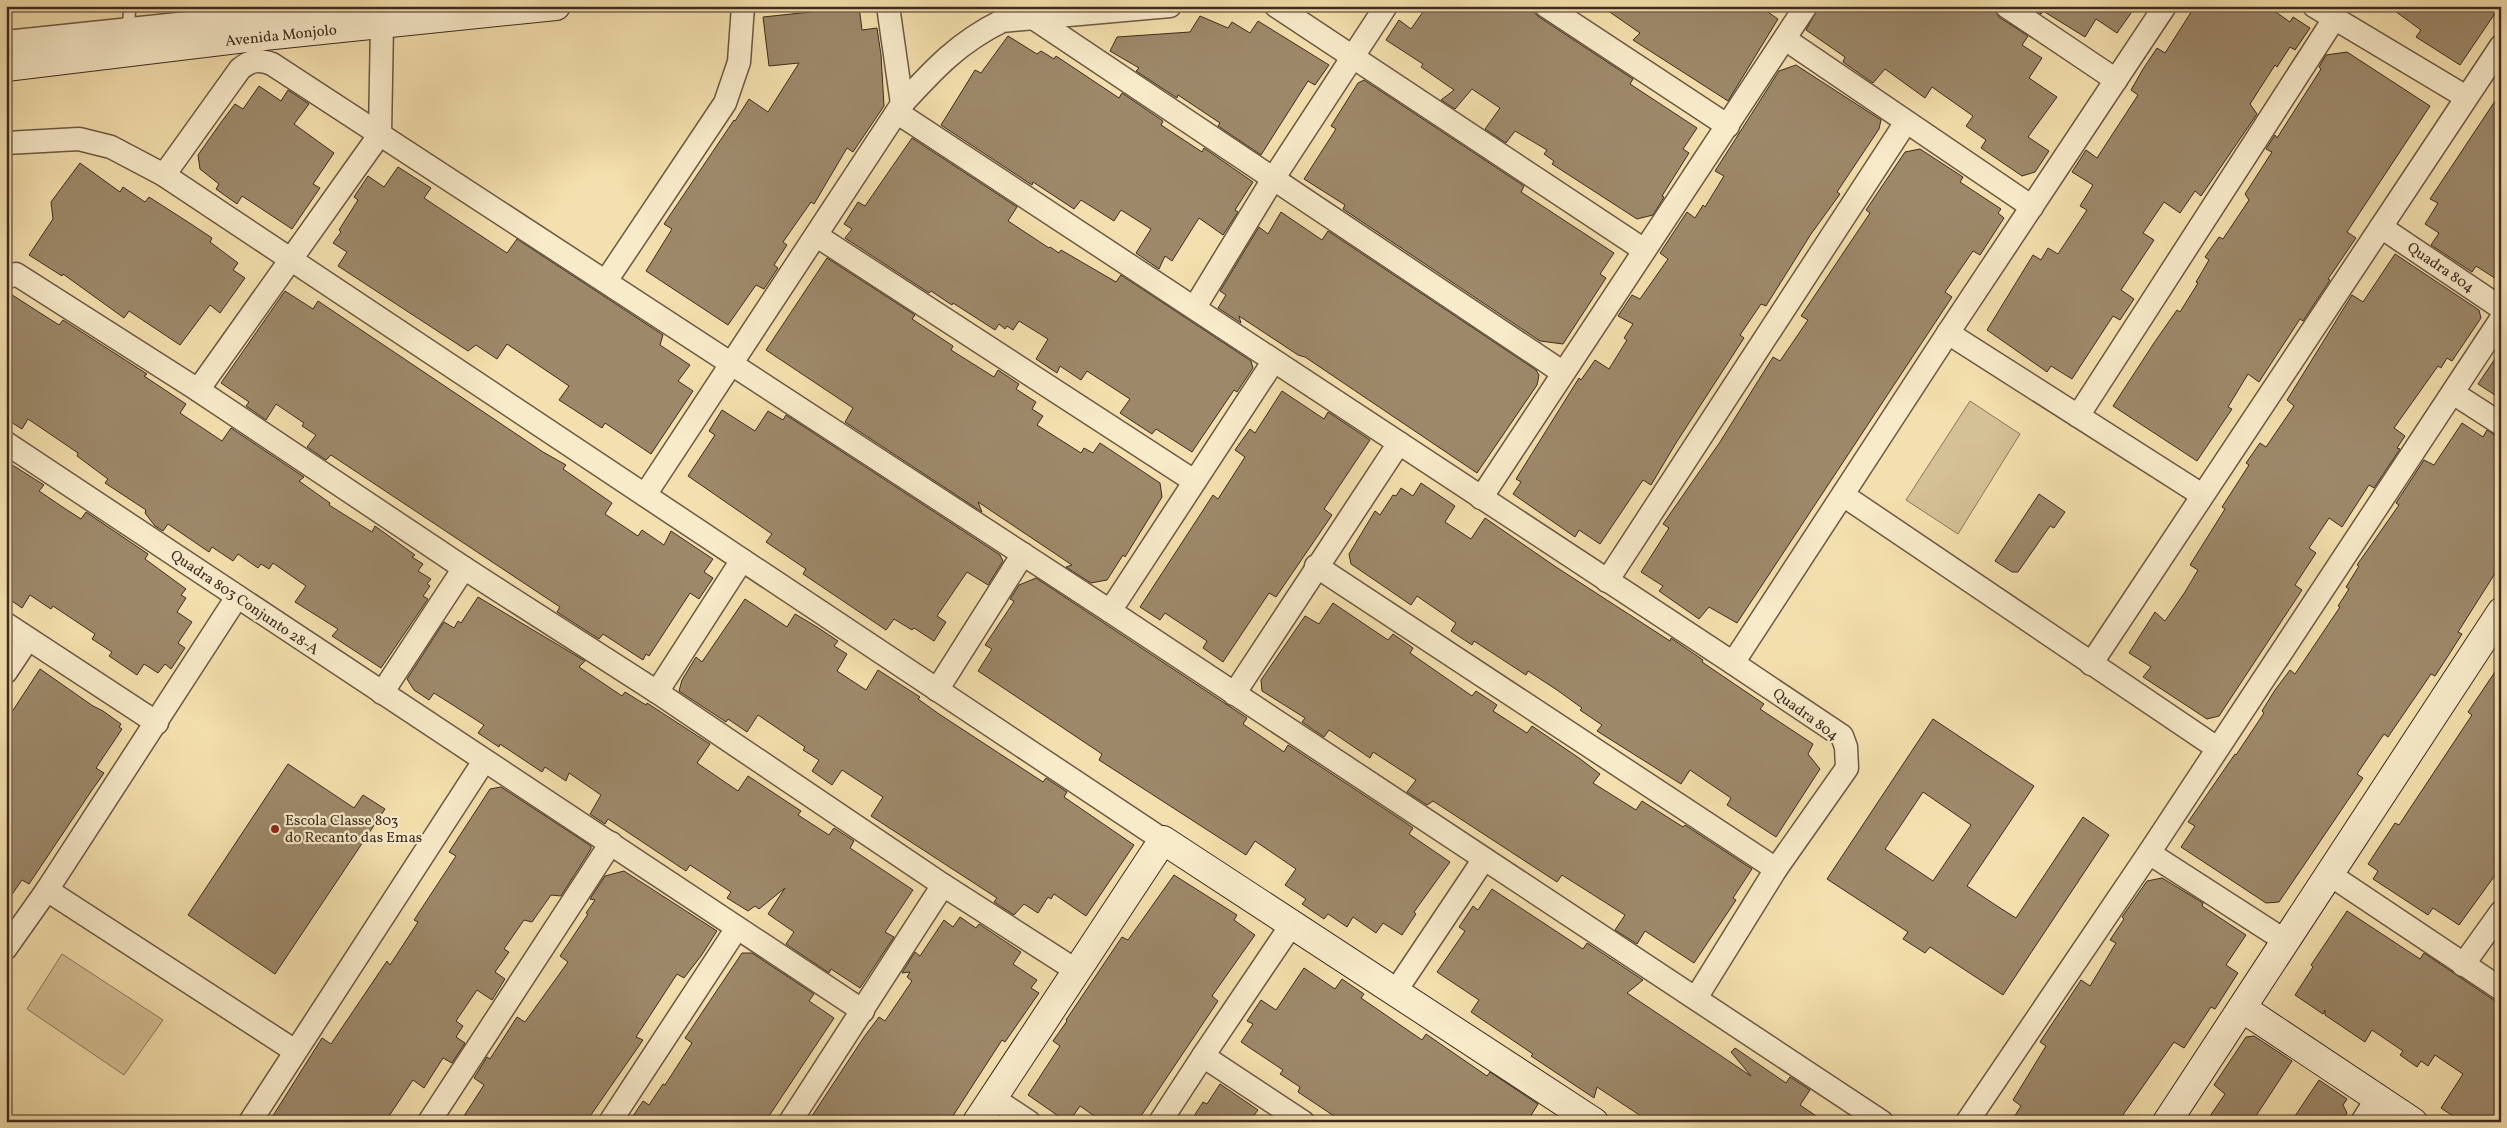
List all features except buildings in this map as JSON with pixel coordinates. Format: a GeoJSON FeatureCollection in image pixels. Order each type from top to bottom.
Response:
{"type":"FeatureCollection","features":[{"type":"Feature","properties":{"kind":"street"},"geometry":{"type":"LineString","coordinates":[[6,42],[129,17],[350,6]]}},
{"type":"Feature","properties":{"kind":"street","name":"Avenida Monjolo"},"geometry":{"type":"LineString","coordinates":[[6,67],[382,24],[421,13],[556,6]]}},
{"type":"Feature","properties":{"kind":"street"},"geometry":{"type":"LineString","coordinates":[[606,280],[725,103],[739,62],[743,6]]}},
{"type":"Feature","properties":{"kind":"street"},"geometry":{"type":"LineString","coordinates":[[888,6],[900,108]]}},
{"type":"Feature","properties":{"kind":"street"},"geometry":{"type":"LineString","coordinates":[[645,495],[900,108],[952,51],[979,32],[1002,21],[1170,6]]}},
{"type":"Feature","properties":{"kind":"street"},"geometry":{"type":"LineString","coordinates":[[1276,6],[1644,250]]}},
{"type":"Feature","properties":{"kind":"street"},"geometry":{"type":"LineString","coordinates":[[1195,307],[1273,179],[1386,6]]}},
{"type":"Feature","properties":{"kind":"street"},"geometry":{"type":"LineString","coordinates":[[1546,6],[1728,126]]}},
{"type":"Feature","properties":{"kind":"street"},"geometry":{"type":"LineString","coordinates":[[1481,498],[1562,372],[1728,126],[1806,6]]}},
{"type":"Feature","properties":{"kind":"street"},"geometry":{"type":"LineString","coordinates":[[2006,6],[2116,80]]}},
{"type":"Feature","properties":{"kind":"street"},"geometry":{"type":"LineString","coordinates":[[1733,663],[1948,333],[2165,6]]}},
{"type":"Feature","properties":{"kind":"street"},"geometry":{"type":"LineString","coordinates":[[2314,6],[2334,20],[2466,97]]}},
{"type":"Feature","properties":{"kind":"street"},"geometry":{"type":"LineString","coordinates":[[1035,18],[1562,372]]}},
{"type":"Feature","properties":{"kind":"street"},"geometry":{"type":"LineString","coordinates":[[2078,416],[2334,20]]}},
{"type":"Feature","properties":{"kind":"street"},"geometry":{"type":"LineString","coordinates":[[198,390],[380,134],[382,24]]}},
{"type":"Feature","properties":{"kind":"street"},"geometry":{"type":"LineString","coordinates":[[1785,39],[2032,207]]}},
{"type":"Feature","properties":{"kind":"street"},"geometry":{"type":"LineString","coordinates":[[2092,664],[2202,495],[2501,46]]}},
{"type":"Feature","properties":{"kind":"street"},"geometry":{"type":"LineString","coordinates":[[164,175],[240,69],[254,61],[262,60],[272,64],[606,280],[1110,611],[1882,1122]]}},
{"type":"Feature","properties":{"kind":"street","name":"Quadra 804"},"geometry":{"type":"LineString","coordinates":[[900,108],[1195,307],[1273,362],[1399,443],[1842,736],[1846,747],[1847,768],[1776,869],[1696,998]]}},
{"type":"Feature","properties":{"kind":"street"},"geometry":{"type":"LineString","coordinates":[[1607,581],[1906,122]]}},
{"type":"Feature","properties":{"kind":"street"},"geometry":{"type":"LineString","coordinates":[[6,143],[79,140],[110,148],[164,175],[1163,840],[1395,992],[1566,1114],[1594,1122]]}},
{"type":"Feature","properties":{"kind":"street","name":"Quadra 804"},"geometry":{"type":"LineString","coordinates":[[2381,227],[2501,308]]}},
{"type":"Feature","properties":{"kind":"street"},"geometry":{"type":"LineString","coordinates":[[817,236],[1194,481]]}},
{"type":"Feature","properties":{"kind":"street"},"geometry":{"type":"LineString","coordinates":[[6,278],[16,274],[198,390],[464,568],[657,692],[944,885],[1077,971]]}},
{"type":"Feature","properties":{"kind":"street"},"geometry":{"type":"LineString","coordinates":[[1967,1122],[2149,853],[2501,319]]}},
{"type":"Feature","properties":{"kind":"street"},"geometry":{"type":"LineString","coordinates":[[1948,333],[2202,495]]}},
{"type":"Feature","properties":{"kind":"street"},"geometry":{"type":"LineString","coordinates":[[1110,611],[1273,362]]}},
{"type":"Feature","properties":{"kind":"street"},"geometry":{"type":"LineString","coordinates":[[2453,393],[2501,424]]}},
{"type":"Feature","properties":{"kind":"street","name":"Quadra 803 Conjunto 28-A"},"geometry":{"type":"LineString","coordinates":[[6,443],[863,1011]]}},
{"type":"Feature","properties":{"kind":"street"},"geometry":{"type":"LineString","coordinates":[[1234,694],[1316,566],[1399,443]]}},
{"type":"Feature","properties":{"kind":"street"},"geometry":{"type":"LineString","coordinates":[[1843,495],[2217,748]]}},
{"type":"Feature","properties":{"kind":"street"},"geometry":{"type":"LineString","coordinates":[[937,690],[1023,554]]}},
{"type":"Feature","properties":{"kind":"street"},"geometry":{"type":"LineString","coordinates":[[657,692],[742,560]]}},
{"type":"Feature","properties":{"kind":"street"},"geometry":{"type":"LineString","coordinates":[[1316,566],[1776,869]]}},
{"type":"Feature","properties":{"kind":"street"},"geometry":{"type":"LineString","coordinates":[[382,694],[464,568]]}},
{"type":"Feature","properties":{"kind":"street"},"geometry":{"type":"LineString","coordinates":[[7,949],[157,723],[237,597]]}},
{"type":"Feature","properties":{"kind":"street"},"geometry":{"type":"LineString","coordinates":[[2168,1122],[2284,940],[2501,612]]}},
{"type":"Feature","properties":{"kind":"street"},"geometry":{"type":"LineString","coordinates":[[6,624],[157,723]]}},
{"type":"Feature","properties":{"kind":"street"},"geometry":{"type":"LineString","coordinates":[[6,672],[28,639]]}},
{"type":"Feature","properties":{"kind":"street"},"geometry":{"type":"LineString","coordinates":[[250,1122],[484,761]]}},
{"type":"Feature","properties":{"kind":"street"},"geometry":{"type":"LineString","coordinates":[[977,1122],[1163,840]]}},
{"type":"Feature","properties":{"kind":"street"},"geometry":{"type":"LineString","coordinates":[[429,1122],[611,843]]}},
{"type":"Feature","properties":{"kind":"street"},"geometry":{"type":"LineString","coordinates":[[2149,853],[2284,940]]}},
{"type":"Feature","properties":{"kind":"street"},"geometry":{"type":"LineString","coordinates":[[1395,992],[1484,859]]}},
{"type":"Feature","properties":{"kind":"street"},"geometry":{"type":"LineString","coordinates":[[2329,874],[2501,989]]}},
{"type":"Feature","properties":{"kind":"street"},"geometry":{"type":"LineString","coordinates":[[790,1122],[944,885]]}},
{"type":"Feature","properties":{"kind":"street"},"geometry":{"type":"LineString","coordinates":[[47,890],[295,1051]]}},
{"type":"Feature","properties":{"kind":"street"},"geometry":{"type":"LineString","coordinates":[[2464,965],[2501,912]]}},
{"type":"Feature","properties":{"kind":"street"},"geometry":{"type":"LineString","coordinates":[[1160,1122],[1292,924]]}},
{"type":"Feature","properties":{"kind":"street"},"geometry":{"type":"LineString","coordinates":[[610,1122],[737,928]]}},
{"type":"Feature","properties":{"kind":"street"},"geometry":{"type":"LineString","coordinates":[[2242,1008],[2413,1122]]}},
{"type":"Feature","properties":{"kind":"street"},"geometry":{"type":"LineString","coordinates":[[1203,1056],[1303,1122]]}},
{"type":"Feature","properties":{"kind":"street"},"geometry":{"type":"LineString","coordinates":[[993,1098],[1029,1122]]}},
{"type":"Feature","properties":{"kind":"street"},"geometry":{"type":"LineString","coordinates":[[2362,1122],[2377,1098]]}},
{"type":"Feature","properties":{"kind":"shaded area"},"geometry":{"type":"Polygon","coordinates":[[[1970,401],[2020,434],[1958,534],[1906,500],[1970,401]]]}},
{"type":"Feature","properties":{"kind":"shaded area"},"geometry":{"type":"Polygon","coordinates":[[[62,954],[163,1020],[124,1075],[27,1009],[62,954]]]}},
{"type":"Feature","properties":{"kind":"place","name":"Escola Classe 803 do Recanto das Emas"},"geometry":{"type":"Point","coordinates":[275,829]}}]}
